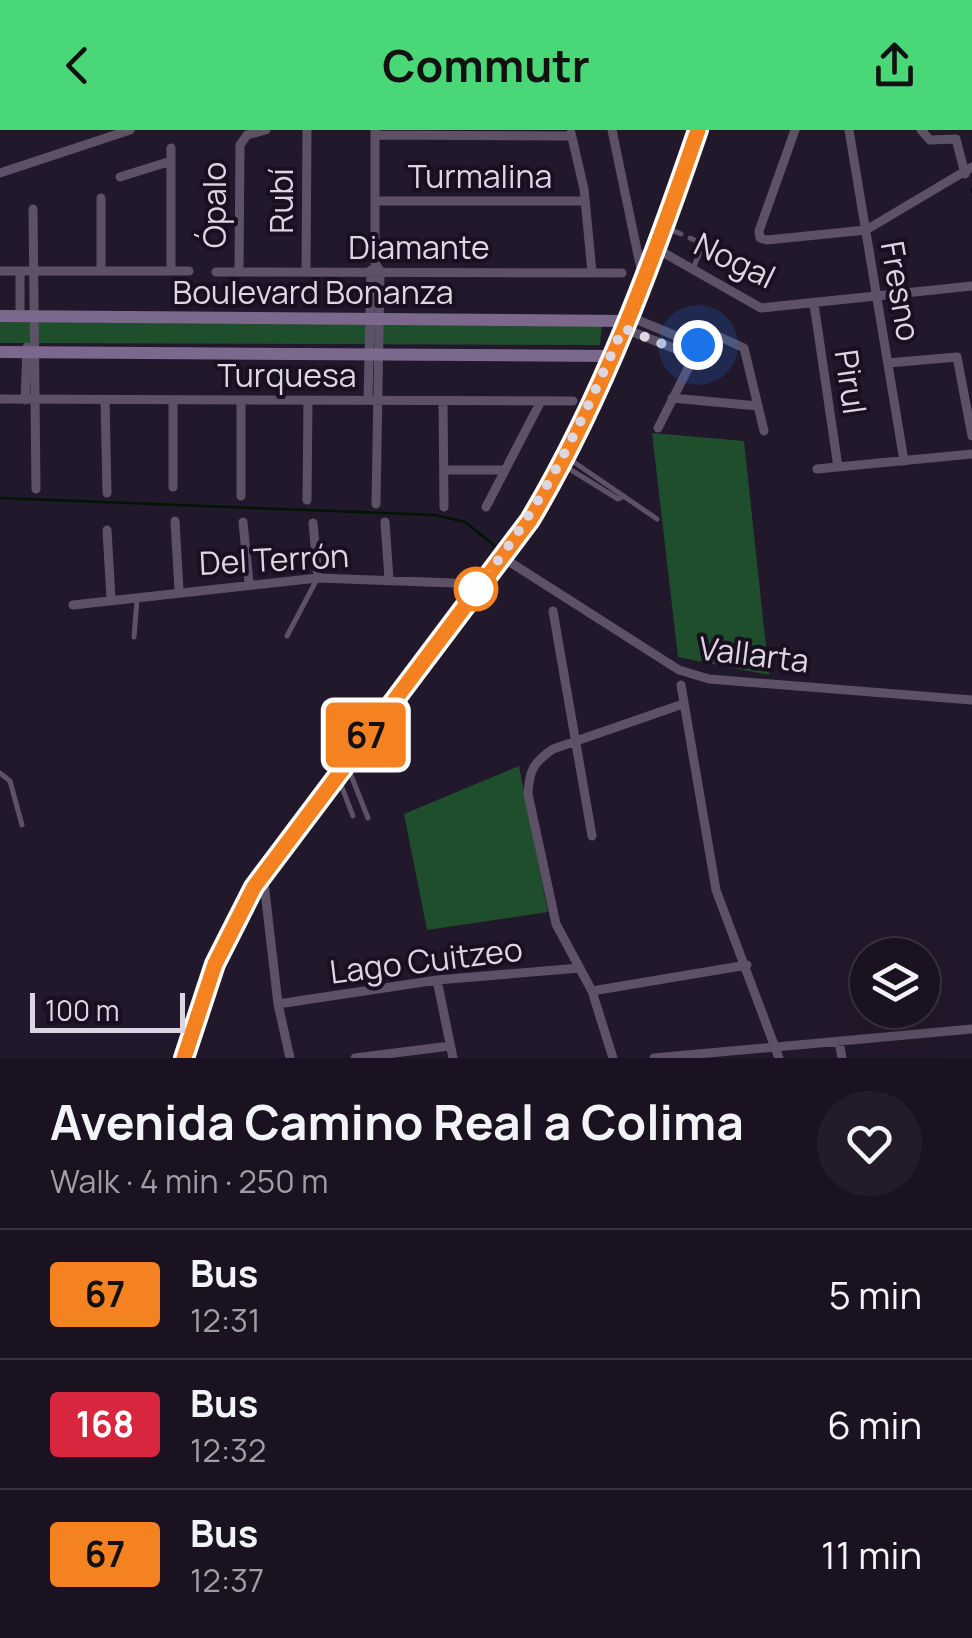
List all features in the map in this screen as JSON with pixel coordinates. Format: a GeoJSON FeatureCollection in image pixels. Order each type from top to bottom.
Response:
{"type":"FeatureCollection","features":[{"type":"Feature","properties":{"kind":"street","name":"Ópalo"},"geometry":{"type":"LineString","coordinates":[[239,271],[242,139],[266,130]]}},
{"type":"Feature","properties":{"kind":"street","name":"Rubí"},"geometry":{"type":"LineString","coordinates":[[306,130],[306,272]]}},
{"type":"Feature","properties":{"kind":"street"},"geometry":{"type":"LineString","coordinates":[[612,130],[643,279]]}},
{"type":"Feature","properties":{"kind":"street"},"geometry":{"type":"LineString","coordinates":[[184,1058],[215,964],[263,874],[530,520],[563,460],[610,356],[656,249],[698,130]]}},
{"type":"Feature","properties":{"kind":"street"},"geometry":{"type":"LineString","coordinates":[[795,130],[760,238],[866,230],[968,170],[956,138],[930,140],[921,130]]}},
{"type":"Feature","properties":{"kind":"street","name":"Fresno"},"geometry":{"type":"LineString","coordinates":[[849,130],[904,460]]}},
{"type":"Feature","properties":{"kind":"street"},"geometry":{"type":"LineString","coordinates":[[0,172],[123,131]]}},
{"type":"Feature","properties":{"kind":"street"},"geometry":{"type":"LineString","coordinates":[[376,504],[372,400],[375,133],[571,133],[585,202],[592,272]]}},
{"type":"Feature","properties":{"kind":"street"},"geometry":{"type":"LineString","coordinates":[[170,148],[171,271]]}},
{"type":"Feature","properties":{"kind":"street"},"geometry":{"type":"LineString","coordinates":[[120,178],[170,161]]}},
{"type":"Feature","properties":{"kind":"street"},"geometry":{"type":"LineString","coordinates":[[101,271],[102,198]]}},
{"type":"Feature","properties":{"kind":"street","name":"Turmalina"},"geometry":{"type":"LineString","coordinates":[[375,201],[585,202]]}},
{"type":"Feature","properties":{"kind":"street"},"geometry":{"type":"LineString","coordinates":[[26,317],[33,270],[33,210]]}},
{"type":"Feature","properties":{"kind":"street","name":"Nogal"},"geometry":{"type":"LineString","coordinates":[[656,249],[761,308],[972,286]]}},
{"type":"Feature","properties":{"kind":"street"},"geometry":{"type":"LineString","coordinates":[[0,270],[189,271]]}},
{"type":"Feature","properties":{"kind":"street"},"geometry":{"type":"LineString","coordinates":[[20,270],[36,400],[36,488]]}},
{"type":"Feature","properties":{"kind":"street","name":"Diamante"},"geometry":{"type":"LineString","coordinates":[[216,272],[622,272]]}},
{"type":"Feature","properties":{"kind":"street","name":"Pirul"},"geometry":{"type":"LineString","coordinates":[[814,304],[838,467]]}},
{"type":"Feature","properties":{"kind":"street","name":"Boulevard Bonanza"},"geometry":{"type":"LineString","coordinates":[[0,316],[625,321]]}},
{"type":"Feature","properties":{"kind":"street"},"geometry":{"type":"LineString","coordinates":[[625,321],[698,345]]}},
{"type":"Feature","properties":{"kind":"street"},"geometry":{"type":"LineString","coordinates":[[625,321],[692,356]]}},
{"type":"Feature","properties":{"kind":"street"},"geometry":{"type":"LineString","coordinates":[[658,428],[692,356],[709,330],[742,345],[764,431]]}},
{"type":"Feature","properties":{"kind":"street"},"geometry":{"type":"LineString","coordinates":[[24,400],[31,348]]}},
{"type":"Feature","properties":{"kind":"street","name":"Boulevard Bonanza"},"geometry":{"type":"LineString","coordinates":[[0,352],[31,348],[610,356]]}},
{"type":"Feature","properties":{"kind":"street"},"geometry":{"type":"LineString","coordinates":[[888,363],[957,358],[972,436]]}},
{"type":"Feature","properties":{"kind":"street"},"geometry":{"type":"LineString","coordinates":[[672,398],[758,406]]}},
{"type":"Feature","properties":{"kind":"street","name":"Turquesa"},"geometry":{"type":"LineString","coordinates":[[0,400],[574,401]]}},
{"type":"Feature","properties":{"kind":"street"},"geometry":{"type":"LineString","coordinates":[[105,400],[107,494]]}},
{"type":"Feature","properties":{"kind":"street"},"geometry":{"type":"LineString","coordinates":[[173,400],[173,487]]}},
{"type":"Feature","properties":{"kind":"street"},"geometry":{"type":"LineString","coordinates":[[241,400],[241,496]]}},
{"type":"Feature","properties":{"kind":"street"},"geometry":{"type":"LineString","coordinates":[[307,500],[308,400]]}},
{"type":"Feature","properties":{"kind":"street"},"geometry":{"type":"LineString","coordinates":[[443,401],[444,507]]}},
{"type":"Feature","properties":{"kind":"street"},"geometry":{"type":"LineString","coordinates":[[486,507],[541,401]]}},
{"type":"Feature","properties":{"kind":"street"},"geometry":{"type":"LineString","coordinates":[[817,468],[972,454]]}},
{"type":"Feature","properties":{"kind":"street"},"geometry":{"type":"LineString","coordinates":[[444,470],[505,470]]}},
{"type":"Feature","properties":{"kind":"street"},"geometry":{"type":"LineString","coordinates":[[174,521],[179,590]]}},
{"type":"Feature","properties":{"kind":"street"},"geometry":{"type":"LineString","coordinates":[[243,522],[249,583]]}},
{"type":"Feature","properties":{"kind":"street"},"geometry":{"type":"LineString","coordinates":[[385,522],[389,579]]}},
{"type":"Feature","properties":{"kind":"street"},"geometry":{"type":"LineString","coordinates":[[314,523],[318,578]]}},
{"type":"Feature","properties":{"kind":"street"},"geometry":{"type":"LineString","coordinates":[[108,530],[111,598]]}},
{"type":"Feature","properties":{"kind":"street","name":"Vallarta"},"geometry":{"type":"LineString","coordinates":[[502,557],[679,670],[710,679],[972,700]]}},
{"type":"Feature","properties":{"kind":"street","name":"Del Terrón"},"geometry":{"type":"LineString","coordinates":[[73,605],[179,590],[318,578],[480,584]]}},
{"type":"Feature","properties":{"kind":"street"},"geometry":{"type":"LineString","coordinates":[[553,611],[592,836]]}},
{"type":"Feature","properties":{"kind":"street"},"geometry":{"type":"LineString","coordinates":[[681,685],[716,890],[779,1058]]}},
{"type":"Feature","properties":{"kind":"street"},"geometry":{"type":"LineString","coordinates":[[596,1058],[614,1058],[592,991],[556,924],[528,794],[529,774],[536,760],[577,741],[683,704]]}},
{"type":"Feature","properties":{"kind":"street"},"geometry":{"type":"LineString","coordinates":[[263,874],[278,1004],[290,1058]]}},
{"type":"Feature","properties":{"kind":"street"},"geometry":{"type":"LineString","coordinates":[[592,991],[747,965]]}},
{"type":"Feature","properties":{"kind":"street","name":"Lago Cuitzeo"},"geometry":{"type":"LineString","coordinates":[[278,1004],[437,980],[580,968]]}},
{"type":"Feature","properties":{"kind":"street"},"geometry":{"type":"LineString","coordinates":[[437,980],[452,1058]]}},
{"type":"Feature","properties":{"kind":"street"},"geometry":{"type":"LineString","coordinates":[[654,1058],[972,1029]]}},
{"type":"Feature","properties":{"kind":"street"},"geometry":{"type":"LineString","coordinates":[[839,1041],[842,1058]]}},
{"type":"Feature","properties":{"kind":"street"},"geometry":{"type":"LineString","coordinates":[[359,1058],[450,1046]]}},
{"type":"Feature","properties":{"kind":"lane"},"geometry":{"type":"LineString","coordinates":[[664,226],[681,234]]}},
{"type":"Feature","properties":{"kind":"lane"},"geometry":{"type":"LineString","coordinates":[[690,238],[702,244],[693,269]]}},
{"type":"Feature","properties":{"kind":"lane"},"geometry":{"type":"LineString","coordinates":[[563,460],[618,499],[624,496],[657,519]]}},
{"type":"Feature","properties":{"kind":"lane"},"geometry":{"type":"LineString","coordinates":[[287,636],[318,578]]}},
{"type":"Feature","properties":{"kind":"lane"},"geometry":{"type":"LineString","coordinates":[[134,636],[137,595]]}},
{"type":"Feature","properties":{"kind":"lane"},"geometry":{"type":"LineString","coordinates":[[341,768],[353,816]]}},
{"type":"Feature","properties":{"kind":"lane"},"geometry":{"type":"LineString","coordinates":[[341,768],[368,818]]}},
{"type":"Feature","properties":{"kind":"lane"},"geometry":{"type":"LineString","coordinates":[[0,774],[10,781],[22,825]]}},
{"type":"Feature","properties":{"kind":"green space"},"geometry":{"type":"Polygon","coordinates":[[[0,320],[602,324],[600,345],[0,343],[0,320]]]}},
{"type":"Feature","properties":{"kind":"green space"},"geometry":{"type":"Polygon","coordinates":[[[652,433],[744,441],[769,675],[678,657],[652,433]]]}},
{"type":"Feature","properties":{"kind":"green space"},"geometry":{"type":"Polygon","coordinates":[[[519,766],[548,912],[427,930],[404,814],[519,766]]]}},
{"type":"Feature","properties":{"kind":"waterway"},"geometry":{"type":"LineString","coordinates":[[0,498],[435,515],[465,522],[495,546]]}},
{"type":"Feature","properties":{"kind":"bus line","name":"67"},"geometry":{"type":"LineString","coordinates":[[184,1058],[215,964],[254,887],[530,520],[552,482],[592,402],[656,249],[698,130]]}},
{"type":"Feature","properties":{"kind":"route"},"geometry":{"type":"LineString","coordinates":[[476,589],[530,520],[552,482],[623,328],[692,356],[698,345]]}}]}
